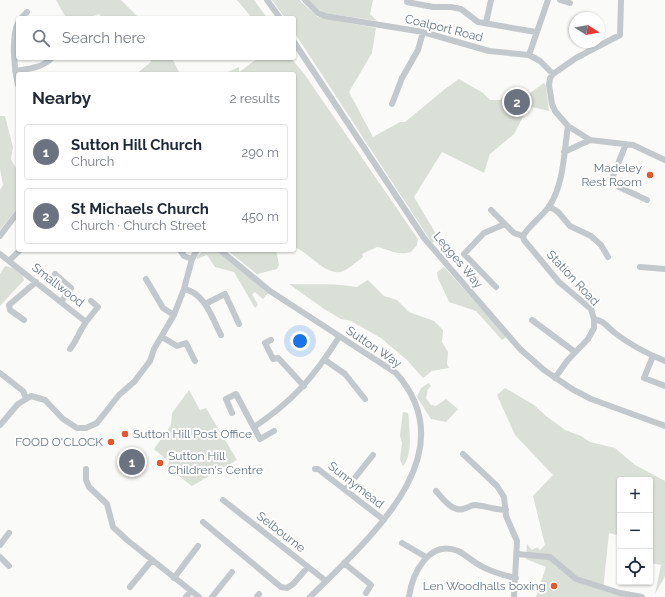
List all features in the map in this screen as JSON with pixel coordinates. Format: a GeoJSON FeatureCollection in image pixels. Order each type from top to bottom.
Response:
{"type":"FeatureCollection","features":[{"type":"Feature","properties":{"kind":"street"},"geometry":{"type":"LineString","coordinates":[[267,0],[279,16]]}},
{"type":"Feature","properties":{"kind":"street","name":"Coalport Road"},"geometry":{"type":"LineString","coordinates":[[304,0],[318,13],[325,16],[423,32],[489,51],[529,55],[540,61],[553,74]]}},
{"type":"Feature","properties":{"kind":"street"},"geometry":{"type":"LineString","coordinates":[[486,23],[491,0]]}},
{"type":"Feature","properties":{"kind":"street"},"geometry":{"type":"LineString","coordinates":[[529,55],[548,0]]}},
{"type":"Feature","properties":{"kind":"street"},"geometry":{"type":"LineString","coordinates":[[621,0],[620,31],[617,37],[576,58],[553,74],[550,78],[549,85],[552,104],[555,111],[568,126],[590,140],[626,144],[647,150],[665,160]]}},
{"type":"Feature","properties":{"kind":"street"},"geometry":{"type":"LineString","coordinates":[[407,2],[433,7],[444,3],[461,9],[478,22],[536,32]]}},
{"type":"Feature","properties":{"kind":"street"},"geometry":{"type":"LineString","coordinates":[[16,31],[16,76]]}},
{"type":"Feature","properties":{"kind":"street"},"geometry":{"type":"LineString","coordinates":[[392,104],[402,78],[418,50],[423,32]]}},
{"type":"Feature","properties":{"kind":"street","name":"Legges Way"},"geometry":{"type":"LineString","coordinates":[[296,45],[424,238],[513,341],[555,378],[592,399],[665,426]]}},
{"type":"Feature","properties":{"kind":"street"},"geometry":{"type":"LineString","coordinates":[[15,71],[37,67],[48,63],[50,60]]}},
{"type":"Feature","properties":{"kind":"street"},"geometry":{"type":"LineString","coordinates":[[389,90],[397,92]]}},
{"type":"Feature","properties":{"kind":"street"},"geometry":{"type":"LineString","coordinates":[[491,210],[514,233],[523,236],[530,226],[550,206],[558,187],[568,126]]}},
{"type":"Feature","properties":{"kind":"street"},"geometry":{"type":"LineString","coordinates":[[564,152],[590,140]]}},
{"type":"Feature","properties":{"kind":"street"},"geometry":{"type":"LineString","coordinates":[[626,144],[613,176],[614,182],[618,187],[647,200]]}},
{"type":"Feature","properties":{"kind":"street"},"geometry":{"type":"LineString","coordinates":[[550,206],[558,212],[570,226],[591,236],[606,249],[608,258]]}},
{"type":"Feature","properties":{"kind":"street"},"geometry":{"type":"LineString","coordinates":[[0,236],[16,215]]}},
{"type":"Feature","properties":{"kind":"street"},"geometry":{"type":"LineString","coordinates":[[496,287],[492,279],[464,254],[484,233],[505,224]]}},
{"type":"Feature","properties":{"kind":"street","name":"Station Road"},"geometry":{"type":"LineString","coordinates":[[523,236],[527,244],[559,282],[591,309],[594,319],[594,328],[588,339],[575,352],[555,378]]}},
{"type":"Feature","properties":{"kind":"street"},"geometry":{"type":"LineString","coordinates":[[9,261],[18,252]]}},
{"type":"Feature","properties":{"kind":"street"},"geometry":{"type":"LineString","coordinates":[[181,252],[184,256],[192,259]]}},
{"type":"Feature","properties":{"kind":"street"},"geometry":{"type":"LineString","coordinates":[[0,425],[18,404],[31,396],[40,398],[52,406],[68,423],[82,429],[97,423],[119,395],[134,382],[150,361],[154,350],[174,315],[184,289],[192,259],[196,252]]}},
{"type":"Feature","properties":{"kind":"street","name":"Sutton Way"},"geometry":{"type":"LineString","coordinates":[[222,252],[270,291],[340,338],[396,373],[410,391],[417,404],[422,434],[419,457],[408,483],[384,520],[310,597]]}},
{"type":"Feature","properties":{"kind":"street","name":"Smallwood"},"geometry":{"type":"LineString","coordinates":[[0,254],[86,322],[77,334],[77,341],[70,349]]}},
{"type":"Feature","properties":{"kind":"street"},"geometry":{"type":"LineString","coordinates":[[640,266],[665,269]]}},
{"type":"Feature","properties":{"kind":"street"},"geometry":{"type":"LineString","coordinates":[[55,274],[71,288],[61,302]]}},
{"type":"Feature","properties":{"kind":"street"},"geometry":{"type":"LineString","coordinates":[[146,279],[164,308],[174,315]]}},
{"type":"Feature","properties":{"kind":"street"},"geometry":{"type":"LineString","coordinates":[[24,320],[10,310],[9,305],[36,282]]}},
{"type":"Feature","properties":{"kind":"street"},"geometry":{"type":"LineString","coordinates":[[184,289],[197,294],[205,304],[221,336]]}},
{"type":"Feature","properties":{"kind":"street"},"geometry":{"type":"LineString","coordinates":[[205,304],[225,294],[239,324]]}},
{"type":"Feature","properties":{"kind":"street"},"geometry":{"type":"LineString","coordinates":[[86,322],[98,307],[91,301]]}},
{"type":"Feature","properties":{"kind":"street","name":"Station Road"},"geometry":{"type":"LineString","coordinates":[[594,319],[603,321],[615,333],[653,356],[665,361]]}},
{"type":"Feature","properties":{"kind":"street"},"geometry":{"type":"LineString","coordinates":[[532,320],[575,352]]}},
{"type":"Feature","properties":{"kind":"street"},"geometry":{"type":"LineString","coordinates":[[162,337],[177,346],[186,343],[195,361]]}},
{"type":"Feature","properties":{"kind":"street"},"geometry":{"type":"LineString","coordinates":[[254,427],[287,404],[304,386],[340,338]]}},
{"type":"Feature","properties":{"kind":"street"},"geometry":{"type":"LineString","coordinates":[[271,340],[265,342],[273,359],[278,358],[281,360],[304,386]]}},
{"type":"Feature","properties":{"kind":"street"},"geometry":{"type":"LineString","coordinates":[[653,356],[644,378],[665,386]]}},
{"type":"Feature","properties":{"kind":"street"},"geometry":{"type":"LineString","coordinates":[[324,360],[345,374],[365,398]]}},
{"type":"Feature","properties":{"kind":"street"},"geometry":{"type":"LineString","coordinates":[[0,373],[23,391],[26,398]]}},
{"type":"Feature","properties":{"kind":"street"},"geometry":{"type":"LineString","coordinates":[[232,413],[226,399],[236,394],[260,439],[274,431]]}},
{"type":"Feature","properties":{"kind":"street"},"geometry":{"type":"LineString","coordinates":[[463,454],[501,490],[504,497],[506,516],[517,541],[514,597]]}},
{"type":"Feature","properties":{"kind":"street"},"geometry":{"type":"LineString","coordinates":[[346,489],[373,455]]}},
{"type":"Feature","properties":{"kind":"street"},"geometry":{"type":"LineString","coordinates":[[86,469],[86,480],[89,487],[107,504],[113,527],[199,597]]}},
{"type":"Feature","properties":{"kind":"street","name":"Sunnymead"},"geometry":{"type":"LineString","coordinates":[[315,469],[318,469],[346,489],[384,520]]}},
{"type":"Feature","properties":{"kind":"street"},"geometry":{"type":"LineString","coordinates":[[436,491],[445,502],[456,509],[462,510],[475,505],[496,510],[506,510]]}},
{"type":"Feature","properties":{"kind":"street","name":"Selbourne"},"geometry":{"type":"LineString","coordinates":[[223,500],[326,581]]}},
{"type":"Feature","properties":{"kind":"street"},"geometry":{"type":"LineString","coordinates":[[203,522],[281,587],[287,588],[293,584],[308,566]]}},
{"type":"Feature","properties":{"kind":"street"},"geometry":{"type":"LineString","coordinates":[[0,545],[9,533]]}},
{"type":"Feature","properties":{"kind":"street"},"geometry":{"type":"LineString","coordinates":[[402,543],[426,557]]}},
{"type":"Feature","properties":{"kind":"street"},"geometry":{"type":"LineString","coordinates":[[174,578],[198,546]]}},
{"type":"Feature","properties":{"kind":"street"},"geometry":{"type":"LineString","coordinates":[[409,597],[412,583],[426,557],[441,550],[453,550],[463,554],[484,568],[516,578]]}},
{"type":"Feature","properties":{"kind":"street"},"geometry":{"type":"LineString","coordinates":[[517,554],[550,557],[576,579],[620,593],[642,597]]}},
{"type":"Feature","properties":{"kind":"street"},"geometry":{"type":"LineString","coordinates":[[0,557],[9,566]]}},
{"type":"Feature","properties":{"kind":"street"},"geometry":{"type":"LineString","coordinates":[[130,587],[152,560]]}},
{"type":"Feature","properties":{"kind":"street"},"geometry":{"type":"LineString","coordinates":[[344,563],[371,585],[366,593]]}},
{"type":"Feature","properties":{"kind":"street"},"geometry":{"type":"LineString","coordinates":[[212,597],[232,572]]}},
{"type":"Feature","properties":{"kind":"street"},"geometry":{"type":"LineString","coordinates":[[186,597],[191,590]]}},
{"type":"Feature","properties":{"kind":"shaded area"},"geometry":{"type":"Polygon","coordinates":[[[56,0],[121,0],[137,16],[100,16],[99,14],[92,16],[65,16],[56,0]]]}},
{"type":"Feature","properties":{"kind":"shaded area"},"geometry":{"type":"Polygon","coordinates":[[[237,0],[254,0],[266,16],[250,16],[237,0]]]}},
{"type":"Feature","properties":{"kind":"shaded area"},"geometry":{"type":"Polygon","coordinates":[[[272,0],[299,0],[318,17],[376,28],[372,53],[349,92],[373,137],[400,122],[405,122],[459,79],[483,93],[490,100],[500,100],[509,92],[530,93],[544,83],[546,86],[549,111],[532,107],[526,111],[514,134],[490,154],[484,173],[442,152],[414,197],[439,239],[432,243],[296,35],[296,16],[284,16],[272,0]]]}},
{"type":"Feature","properties":{"kind":"shaded area"},"geometry":{"type":"Polygon","coordinates":[[[307,0],[373,0],[370,14],[377,21],[324,13],[307,0]]]}},
{"type":"Feature","properties":{"kind":"shaded area"},"geometry":{"type":"Polygon","coordinates":[[[150,60],[173,60],[179,72],[138,72],[151,62],[150,60]]]}},
{"type":"Feature","properties":{"kind":"shaded area"},"geometry":{"type":"Polygon","coordinates":[[[293,60],[305,75],[418,239],[417,245],[411,252],[397,253],[377,247],[362,254],[363,257],[349,268],[340,272],[334,272],[328,270],[296,248],[296,72],[239,72],[254,61],[293,60]]]}},
{"type":"Feature","properties":{"kind":"shaded area"},"geometry":{"type":"Polygon","coordinates":[[[239,67],[239,72],[228,72],[239,67]]]}},
{"type":"Feature","properties":{"kind":"shaded area"},"geometry":{"type":"Polygon","coordinates":[[[0,116],[5,116],[13,147],[11,159],[16,168],[16,210],[0,230],[0,190],[3,185],[0,169],[0,116]]]}},
{"type":"Feature","properties":{"kind":"shaded area"},"geometry":{"type":"Polygon","coordinates":[[[202,252],[219,252],[268,293],[263,299],[255,292],[252,294],[258,305],[255,308],[234,272],[215,267],[207,255],[197,259],[197,256],[202,252]]]}},
{"type":"Feature","properties":{"kind":"shaded area"},"geometry":{"type":"Polygon","coordinates":[[[230,252],[276,252],[279,265],[277,269],[257,274],[230,252]]]}},
{"type":"Feature","properties":{"kind":"shaded area"},"geometry":{"type":"Polygon","coordinates":[[[5,266],[13,268],[23,276],[24,280],[0,306],[0,274],[5,266]]]}},
{"type":"Feature","properties":{"kind":"shaded area"},"geometry":{"type":"Polygon","coordinates":[[[444,267],[507,337],[502,340],[476,311],[449,302],[438,278],[437,272],[444,267]]]}},
{"type":"Feature","properties":{"kind":"shaded area"},"geometry":{"type":"Polygon","coordinates":[[[368,280],[384,296],[397,300],[409,312],[434,321],[443,330],[442,342],[448,352],[447,364],[449,368],[432,371],[423,378],[407,360],[381,338],[351,321],[341,319],[289,284],[357,287],[368,280]]]}},
{"type":"Feature","properties":{"kind":"shaded area"},"geometry":{"type":"Polygon","coordinates":[[[429,383],[431,386],[428,389],[426,398],[431,405],[436,406],[446,399],[458,409],[446,422],[431,419],[417,397],[421,388],[429,383]]]}},
{"type":"Feature","properties":{"kind":"shaded area"},"geometry":{"type":"Polygon","coordinates":[[[505,388],[534,405],[565,430],[581,436],[590,442],[615,448],[635,465],[665,481],[665,576],[655,594],[661,565],[653,564],[653,477],[617,477],[617,535],[609,533],[603,590],[625,597],[536,597],[546,567],[526,559],[527,544],[532,550],[537,547],[540,550],[545,545],[533,496],[553,475],[515,435],[497,395],[505,388]]]}},
{"type":"Feature","properties":{"kind":"shaded area"},"geometry":{"type":"Polygon","coordinates":[[[189,390],[200,410],[206,408],[237,460],[192,486],[167,467],[169,463],[168,461],[154,449],[171,425],[172,413],[189,390]]]}},
{"type":"Feature","properties":{"kind":"shaded area"},"geometry":{"type":"Polygon","coordinates":[[[403,412],[408,413],[410,443],[408,456],[403,466],[400,460],[402,443],[400,436],[403,412]]]}},
{"type":"Feature","properties":{"kind":"place","name":"St Michaels Church"},"geometry":{"type":"Point","coordinates":[517,102]}},
{"type":"Feature","properties":{"kind":"place","name":"Madeley Rest Room"},"geometry":{"type":"Point","coordinates":[650,175]}},
{"type":"Feature","properties":{"kind":"place","name":"Sutton Hill Post Office"},"geometry":{"type":"Point","coordinates":[125,434]}},
{"type":"Feature","properties":{"kind":"place","name":"FOOD O'CLOCK"},"geometry":{"type":"Point","coordinates":[111,442]}},
{"type":"Feature","properties":{"kind":"place","name":"Sutton Hill Church"},"geometry":{"type":"Point","coordinates":[132,462]}},
{"type":"Feature","properties":{"kind":"place","name":"Sutton Hill Children's Centre"},"geometry":{"type":"Point","coordinates":[160,463]}},
{"type":"Feature","properties":{"kind":"place","name":"Len Woodhalls boxing"},"geometry":{"type":"Point","coordinates":[554,586]}}]}
